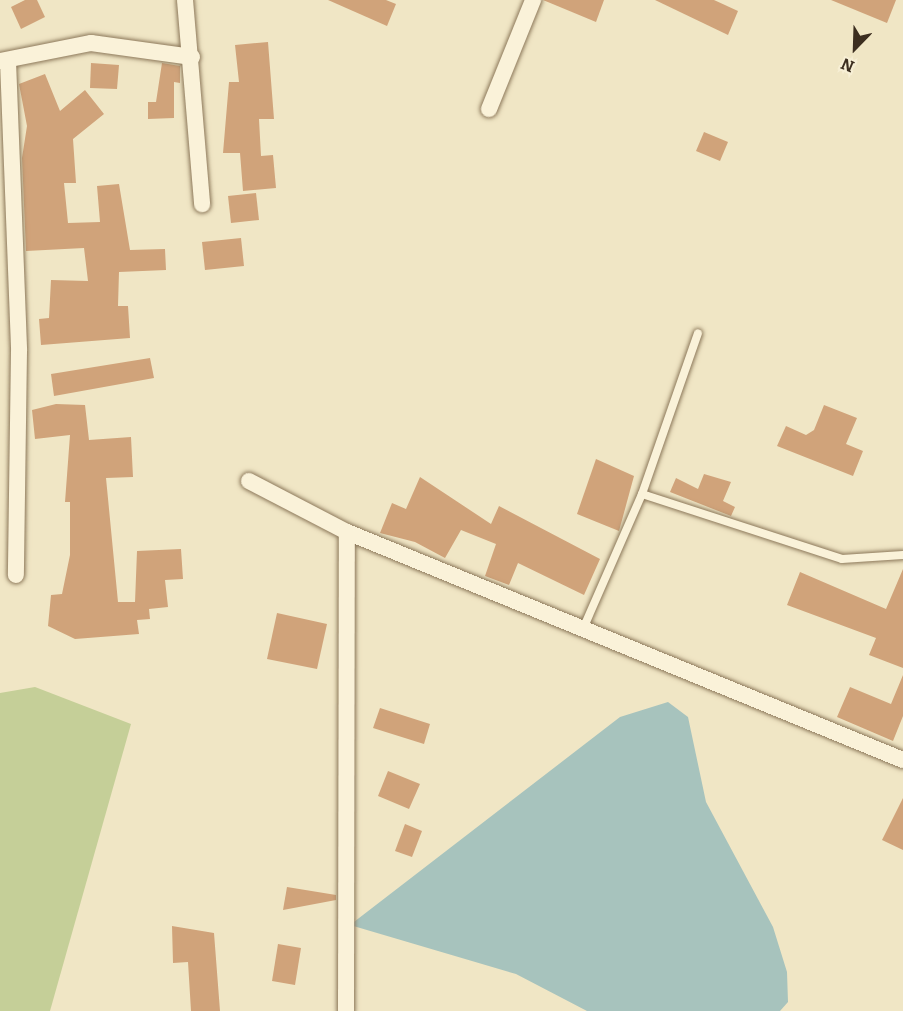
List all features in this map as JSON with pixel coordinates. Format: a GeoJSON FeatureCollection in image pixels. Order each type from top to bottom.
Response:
{"type":"FeatureCollection","features":[{"type":"Feature","properties":{"kind":"street"},"geometry":{"type":"LineString","coordinates":[[185,0],[192,57],[202,204]]}},
{"type":"Feature","properties":{"kind":"street"},"geometry":{"type":"LineString","coordinates":[[489,109],[533,0]]}},
{"type":"Feature","properties":{"kind":"street"},"geometry":{"type":"LineString","coordinates":[[16,575],[19,351],[4,61],[91,43],[192,57]]}},
{"type":"Feature","properties":{"kind":"street"},"geometry":{"type":"LineString","coordinates":[[249,481],[347,532],[903,760]]}},
{"type":"Feature","properties":{"kind":"street"},"geometry":{"type":"LineString","coordinates":[[346,1011],[347,532]]}},
{"type":"Feature","properties":{"kind":"lane"},"geometry":{"type":"LineString","coordinates":[[583,628],[642,494],[698,333]]}},
{"type":"Feature","properties":{"kind":"lane"},"geometry":{"type":"LineString","coordinates":[[642,494],[842,559],[903,555]]}},
{"type":"Feature","properties":{"kind":"green space"},"geometry":{"type":"Polygon","coordinates":[[[35,687],[131,724],[50,1011],[0,1011],[0,693],[35,687]]]}},
{"type":"Feature","properties":{"kind":"water"},"geometry":{"type":"Polygon","coordinates":[[[668,702],[688,717],[706,802],[773,927],[787,972],[788,1002],[780,1011],[587,1011],[516,974],[350,925],[620,717],[668,702]]]}},
{"type":"Feature","properties":{"kind":"building"},"geometry":{"type":"Polygon","coordinates":[[[25,0],[37,0],[45,17],[21,29],[11,7],[25,0]]]}},
{"type":"Feature","properties":{"kind":"building"},"geometry":{"type":"Polygon","coordinates":[[[328,0],[386,0],[396,4],[387,26],[328,0]]]}},
{"type":"Feature","properties":{"kind":"building"},"geometry":{"type":"Polygon","coordinates":[[[543,0],[604,0],[596,22],[543,0]]]}},
{"type":"Feature","properties":{"kind":"building"},"geometry":{"type":"Polygon","coordinates":[[[655,0],[714,0],[738,11],[728,35],[655,0]]]}},
{"type":"Feature","properties":{"kind":"building"},"geometry":{"type":"Polygon","coordinates":[[[831,0],[896,0],[887,23],[831,0]]]}},
{"type":"Feature","properties":{"kind":"building"},"geometry":{"type":"Polygon","coordinates":[[[268,42],[274,119],[259,119],[261,156],[273,155],[276,188],[243,191],[240,153],[223,153],[229,82],[239,82],[235,45],[268,42]]]}},
{"type":"Feature","properties":{"kind":"building"},"geometry":{"type":"Polygon","coordinates":[[[91,63],[119,65],[117,89],[90,88],[91,63]]]}},
{"type":"Feature","properties":{"kind":"building"},"geometry":{"type":"Polygon","coordinates":[[[162,63],[180,66],[180,83],[174,82],[174,118],[148,119],[148,102],[156,102],[162,63]]]}},
{"type":"Feature","properties":{"kind":"building"},"geometry":{"type":"Polygon","coordinates":[[[45,74],[60,111],[85,90],[104,114],[73,139],[76,183],[64,183],[68,223],[100,222],[97,186],[119,184],[130,250],[165,249],[166,270],[119,272],[118,306],[128,306],[130,338],[41,345],[39,319],[49,318],[51,280],[88,281],[84,248],[26,251],[22,158],[27,126],[19,84],[45,74]]]}},
{"type":"Feature","properties":{"kind":"building"},"geometry":{"type":"Polygon","coordinates":[[[704,132],[728,142],[720,161],[696,151],[704,132]]]}},
{"type":"Feature","properties":{"kind":"building"},"geometry":{"type":"Polygon","coordinates":[[[256,193],[259,220],[231,223],[228,196],[256,193]]]}},
{"type":"Feature","properties":{"kind":"building"},"geometry":{"type":"Polygon","coordinates":[[[241,238],[244,266],[205,270],[202,242],[241,238]]]}},
{"type":"Feature","properties":{"kind":"building"},"geometry":{"type":"Polygon","coordinates":[[[150,358],[154,378],[54,396],[51,374],[150,358]]]}},
{"type":"Feature","properties":{"kind":"building"},"geometry":{"type":"Polygon","coordinates":[[[56,404],[85,405],[89,440],[131,437],[133,477],[106,478],[118,602],[135,602],[137,551],[181,549],[183,579],[165,580],[168,607],[149,609],[150,619],[137,620],[139,634],[75,639],[48,626],[51,595],[62,594],[70,555],[70,502],[65,502],[70,435],[35,439],[32,410],[56,404]]]}},
{"type":"Feature","properties":{"kind":"building"},"geometry":{"type":"Polygon","coordinates":[[[824,405],[857,418],[846,444],[863,451],[853,476],[777,446],[786,426],[806,435],[814,430],[824,405]]]}},
{"type":"Feature","properties":{"kind":"building"},"geometry":{"type":"Polygon","coordinates":[[[596,459],[634,476],[619,531],[577,514],[596,459]]]}},
{"type":"Feature","properties":{"kind":"building"},"geometry":{"type":"Polygon","coordinates":[[[704,474],[731,482],[723,501],[735,507],[731,516],[670,492],[676,478],[698,489],[704,474]]]}},
{"type":"Feature","properties":{"kind":"building"},"geometry":{"type":"Polygon","coordinates":[[[420,477],[491,524],[499,506],[600,559],[584,595],[518,563],[509,585],[485,576],[496,544],[461,530],[445,558],[415,542],[380,533],[392,503],[406,509],[420,477]]]}},
{"type":"Feature","properties":{"kind":"building"},"geometry":{"type":"Polygon","coordinates":[[[903,569],[903,668],[869,655],[876,638],[787,605],[800,572],[886,609],[903,569]]]}},
{"type":"Feature","properties":{"kind":"building"},"geometry":{"type":"Polygon","coordinates":[[[277,613],[327,624],[317,669],[267,659],[277,613]]]}},
{"type":"Feature","properties":{"kind":"building"},"geometry":{"type":"Polygon","coordinates":[[[903,675],[903,716],[893,741],[837,717],[850,687],[891,704],[903,675]]]}},
{"type":"Feature","properties":{"kind":"building"},"geometry":{"type":"Polygon","coordinates":[[[380,708],[430,724],[424,744],[373,728],[380,708]]]}},
{"type":"Feature","properties":{"kind":"building"},"geometry":{"type":"Polygon","coordinates":[[[388,771],[420,784],[409,809],[378,796],[388,771]]]}},
{"type":"Feature","properties":{"kind":"building"},"geometry":{"type":"Polygon","coordinates":[[[903,798],[903,850],[882,840],[903,798]]]}},
{"type":"Feature","properties":{"kind":"building"},"geometry":{"type":"Polygon","coordinates":[[[405,824],[422,831],[412,857],[395,851],[405,824]]]}},
{"type":"Feature","properties":{"kind":"building"},"geometry":{"type":"Polygon","coordinates":[[[287,887],[336,895],[336,900],[283,910],[287,887]]]}},
{"type":"Feature","properties":{"kind":"building"},"geometry":{"type":"Polygon","coordinates":[[[172,926],[214,933],[220,1011],[191,1011],[188,962],[173,963],[172,926]]]}},
{"type":"Feature","properties":{"kind":"building"},"geometry":{"type":"Polygon","coordinates":[[[278,944],[301,948],[295,985],[272,981],[278,944]]]}}]}
